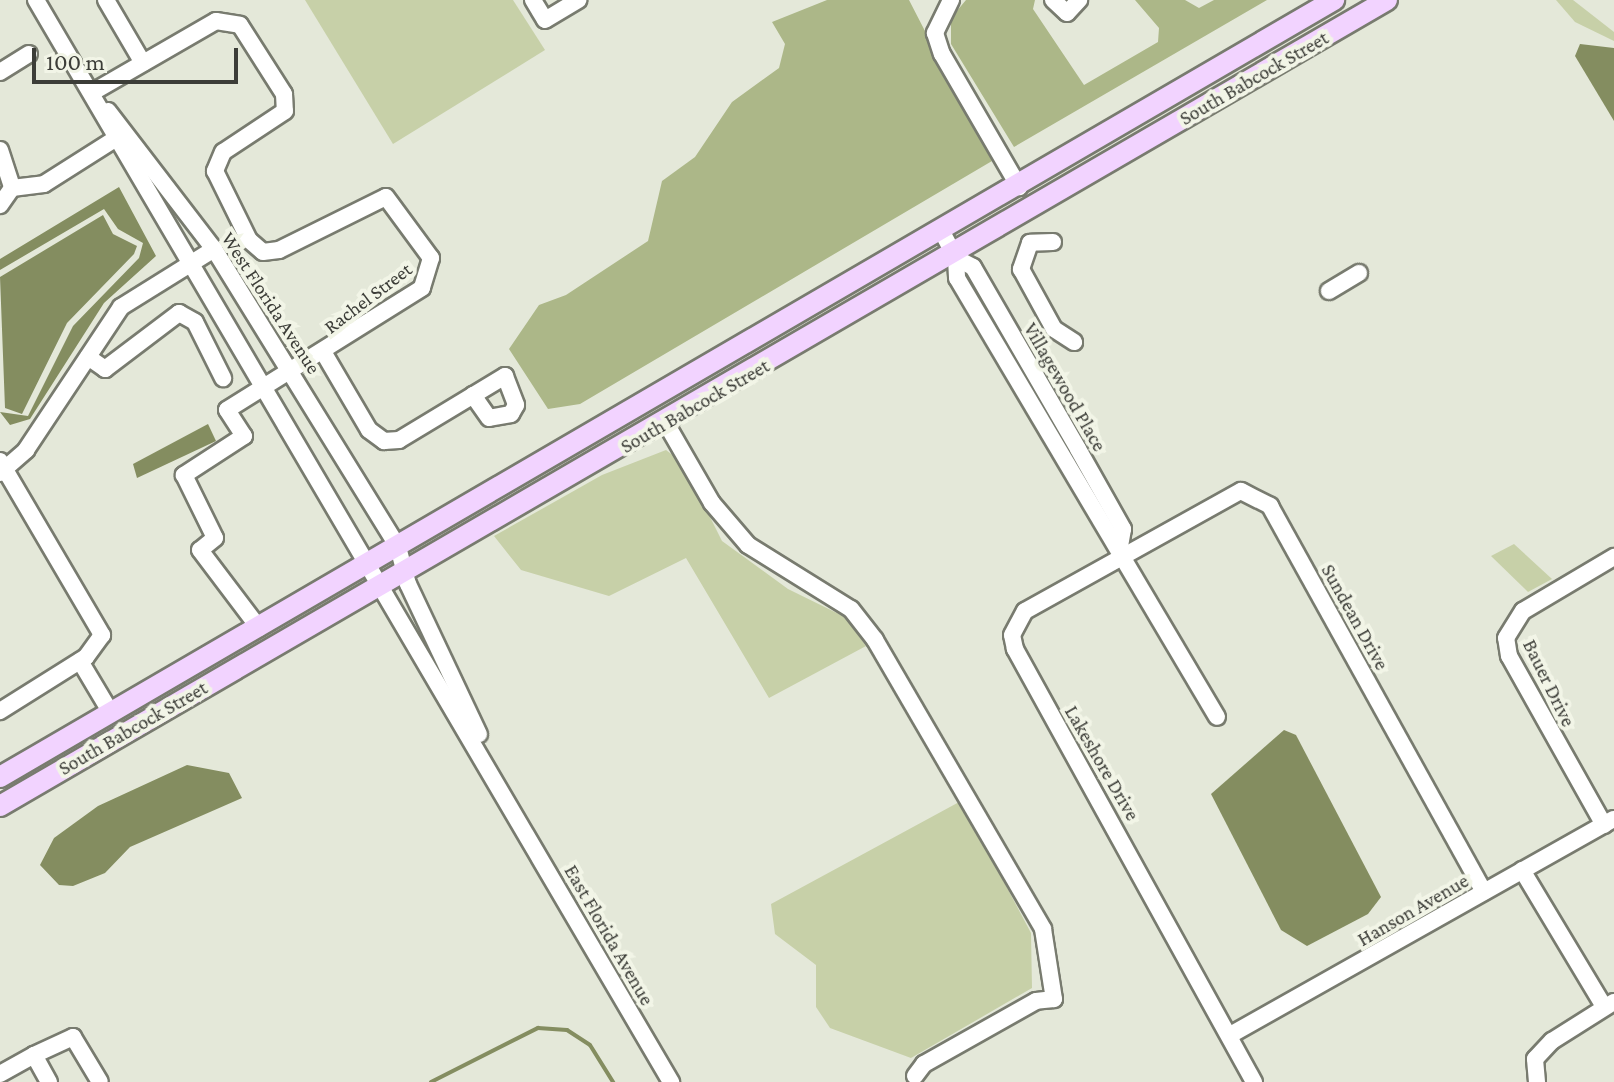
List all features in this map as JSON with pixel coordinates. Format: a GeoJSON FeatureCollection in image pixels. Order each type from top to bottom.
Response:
{"type":"FeatureCollection","features":[{"type":"Feature","properties":{"kind":"main road","name":"South Babcock Street"},"geometry":{"type":"LineString","coordinates":[[0,777],[942,232],[1334,0]]}},
{"type":"Feature","properties":{"kind":"main road","name":"South Babcock Street"},"geometry":{"type":"LineString","coordinates":[[0,806],[403,570],[667,425],[1325,41],[1387,0]]}},
{"type":"Feature","properties":{"kind":"street","name":"West Florida Avenue"},"geometry":{"type":"LineString","coordinates":[[36,0],[93,92],[214,249],[398,547]]}},
{"type":"Feature","properties":{"kind":"street"},"geometry":{"type":"LineString","coordinates":[[106,0],[143,63]]}},
{"type":"Feature","properties":{"kind":"street"},"geometry":{"type":"LineString","coordinates":[[533,0],[545,20],[578,0]]}},
{"type":"Feature","properties":{"kind":"street"},"geometry":{"type":"LineString","coordinates":[[951,0],[935,33],[942,54],[1019,187]]}},
{"type":"Feature","properties":{"kind":"street"},"geometry":{"type":"LineString","coordinates":[[1053,0],[1067,13],[1079,0]]}},
{"type":"Feature","properties":{"kind":"street","name":"Rachel Street"},"geometry":{"type":"LineString","coordinates":[[93,92],[216,21],[240,25],[284,94],[285,111],[223,152],[215,171],[249,240],[263,252],[386,197],[431,258],[422,288],[325,355],[227,410],[244,436],[184,475],[215,538],[200,550],[259,628]]}},
{"type":"Feature","properties":{"kind":"street"},"geometry":{"type":"LineString","coordinates":[[0,72],[29,54]]}},
{"type":"Feature","properties":{"kind":"street","name":"West Florida Avenue"},"geometry":{"type":"LineString","coordinates":[[93,92],[115,139],[372,563]]}},
{"type":"Feature","properties":{"kind":"street"},"geometry":{"type":"LineString","coordinates":[[0,205],[12,188],[44,184],[115,139]]}},
{"type":"Feature","properties":{"kind":"street"},"geometry":{"type":"LineString","coordinates":[[0,150],[12,188]]}},
{"type":"Feature","properties":{"kind":"street","name":"Villagewood Place"},"geometry":{"type":"LineString","coordinates":[[942,232],[955,256],[957,278],[1106,539],[1123,550],[1217,717]]}},
{"type":"Feature","properties":{"kind":"street"},"geometry":{"type":"LineString","coordinates":[[1053,242],[1030,243],[1021,269],[1054,329],[1074,342]]}},
{"type":"Feature","properties":{"kind":"street"},"geometry":{"type":"LineString","coordinates":[[0,711],[80,661],[102,635],[2,468],[88,357],[121,307],[214,249]]}},
{"type":"Feature","properties":{"kind":"street","name":"Villagewood Place"},"geometry":{"type":"LineString","coordinates":[[955,256],[973,267],[1078,449],[1123,529],[1123,550]]}},
{"type":"Feature","properties":{"kind":"street"},"geometry":{"type":"LineString","coordinates":[[1329,291],[1359,273]]}},
{"type":"Feature","properties":{"kind":"street"},"geometry":{"type":"LineString","coordinates":[[88,357],[105,369],[179,313],[195,322],[223,378]]}},
{"type":"Feature","properties":{"kind":"street","name":"Rachel Street"},"geometry":{"type":"LineString","coordinates":[[325,355],[369,430],[384,441],[399,440],[473,395]]}},
{"type":"Feature","properties":{"kind":"street"},"geometry":{"type":"LineString","coordinates":[[667,425],[712,503],[748,545],[851,609],[875,640],[1043,929],[1054,999],[1036,1001],[915,1076]]}},
{"type":"Feature","properties":{"kind":"street"},"geometry":{"type":"LineString","coordinates":[[1060,459],[1078,449]]}},
{"type":"Feature","properties":{"kind":"street","name":"Sundean Drive"},"geometry":{"type":"LineString","coordinates":[[1123,550],[1241,491],[1270,506],[1484,892]]}},
{"type":"Feature","properties":{"kind":"street","name":"East Florida Avenue"},"geometry":{"type":"LineString","coordinates":[[398,547],[403,570],[514,808]]}},
{"type":"Feature","properties":{"kind":"street","name":"Lakeshore Drive"},"geometry":{"type":"LineString","coordinates":[[1123,550],[1025,611],[1013,642],[1232,1034]]}},
{"type":"Feature","properties":{"kind":"street","name":"Bauer Drive"},"geometry":{"type":"LineString","coordinates":[[1609,822],[1509,656],[1506,638],[1523,611],[1614,557]]}},
{"type":"Feature","properties":{"kind":"street","name":"East Florida Avenue"},"geometry":{"type":"LineString","coordinates":[[372,563],[671,1082]]}},
{"type":"Feature","properties":{"kind":"street"},"geometry":{"type":"LineString","coordinates":[[80,661],[111,713]]}},
{"type":"Feature","properties":{"kind":"street","name":"Hanson Avenue"},"geometry":{"type":"LineString","coordinates":[[1232,1034],[1609,822]]}},
{"type":"Feature","properties":{"kind":"street"},"geometry":{"type":"LineString","coordinates":[[1522,870],[1608,1004],[1552,1041],[1535,1059],[1537,1082]]}},
{"type":"Feature","properties":{"kind":"street"},"geometry":{"type":"LineString","coordinates":[[1232,1034],[1254,1082]]}},
{"type":"Feature","properties":{"kind":"street"},"geometry":{"type":"LineString","coordinates":[[0,1074],[73,1037],[100,1082]]}},
{"type":"Feature","properties":{"kind":"street"},"geometry":{"type":"LineString","coordinates":[[34,1055],[49,1082]]}},
{"type":"Feature","properties":{"kind":"shaded area"},"geometry":{"type":"Polygon","coordinates":[[[305,0],[513,0],[545,50],[393,144],[305,0]]]}},
{"type":"Feature","properties":{"kind":"shaded area"},"geometry":{"type":"Polygon","coordinates":[[[827,0],[909,0],[992,161],[580,404],[548,409],[509,349],[539,305],[566,295],[648,241],[662,181],[695,157],[732,102],[779,68],[785,44],[772,22],[827,0]]]}},
{"type":"Feature","properties":{"kind":"shaded area"},"geometry":{"type":"Polygon","coordinates":[[[966,0],[1035,0],[1033,9],[1084,85],[1158,42],[1159,28],[1135,0],[1185,0],[1199,8],[1214,0],[1267,0],[1014,147],[951,44],[951,18],[966,0]]]}},
{"type":"Feature","properties":{"kind":"shaded area"},"geometry":{"type":"Polygon","coordinates":[[[1556,0],[1573,0],[1614,32],[1614,41],[1575,22],[1556,0]]]}},
{"type":"Feature","properties":{"kind":"shaded area"},"geometry":{"type":"Polygon","coordinates":[[[1580,44],[1614,48],[1614,121],[1575,56],[1580,44]]]}},
{"type":"Feature","properties":{"kind":"shaded area"},"geometry":{"type":"Polygon","coordinates":[[[119,187],[156,256],[104,303],[30,419],[10,425],[0,412],[28,416],[73,326],[139,258],[143,243],[118,229],[104,209],[0,270],[0,259],[119,187]]]}},
{"type":"Feature","properties":{"kind":"shaded area"},"geometry":{"type":"Polygon","coordinates":[[[103,215],[113,234],[137,246],[134,254],[67,323],[22,414],[5,408],[0,277],[103,215]]]}},
{"type":"Feature","properties":{"kind":"shaded area"},"geometry":{"type":"Polygon","coordinates":[[[208,424],[216,441],[137,478],[133,464],[208,424]]]}},
{"type":"Feature","properties":{"kind":"shaded area"},"geometry":{"type":"Polygon","coordinates":[[[666,450],[683,463],[722,541],[788,589],[845,617],[866,646],[769,698],[686,558],[609,596],[521,570],[494,536],[602,475],[666,450]]]}},
{"type":"Feature","properties":{"kind":"shaded area"},"geometry":{"type":"Polygon","coordinates":[[[1514,544],[1552,579],[1528,592],[1491,556],[1514,544]]]}},
{"type":"Feature","properties":{"kind":"shaded area"},"geometry":{"type":"Polygon","coordinates":[[[1284,730],[1296,735],[1381,897],[1368,914],[1307,946],[1281,930],[1211,794],[1284,730]]]}},
{"type":"Feature","properties":{"kind":"shaded area"},"geometry":{"type":"Polygon","coordinates":[[[187,765],[229,773],[242,798],[130,847],[105,873],[73,886],[59,885],[40,865],[54,838],[98,806],[187,765]]]}},
{"type":"Feature","properties":{"kind":"shaded area"},"geometry":{"type":"Polygon","coordinates":[[[961,801],[1031,933],[1032,988],[911,1058],[830,1028],[816,1007],[816,965],[775,934],[771,904],[961,801]]]}},
{"type":"Feature","properties":{"kind":"waterway"},"geometry":{"type":"LineString","coordinates":[[431,1082],[538,1028],[567,1030],[590,1045],[613,1082]]}}]}
